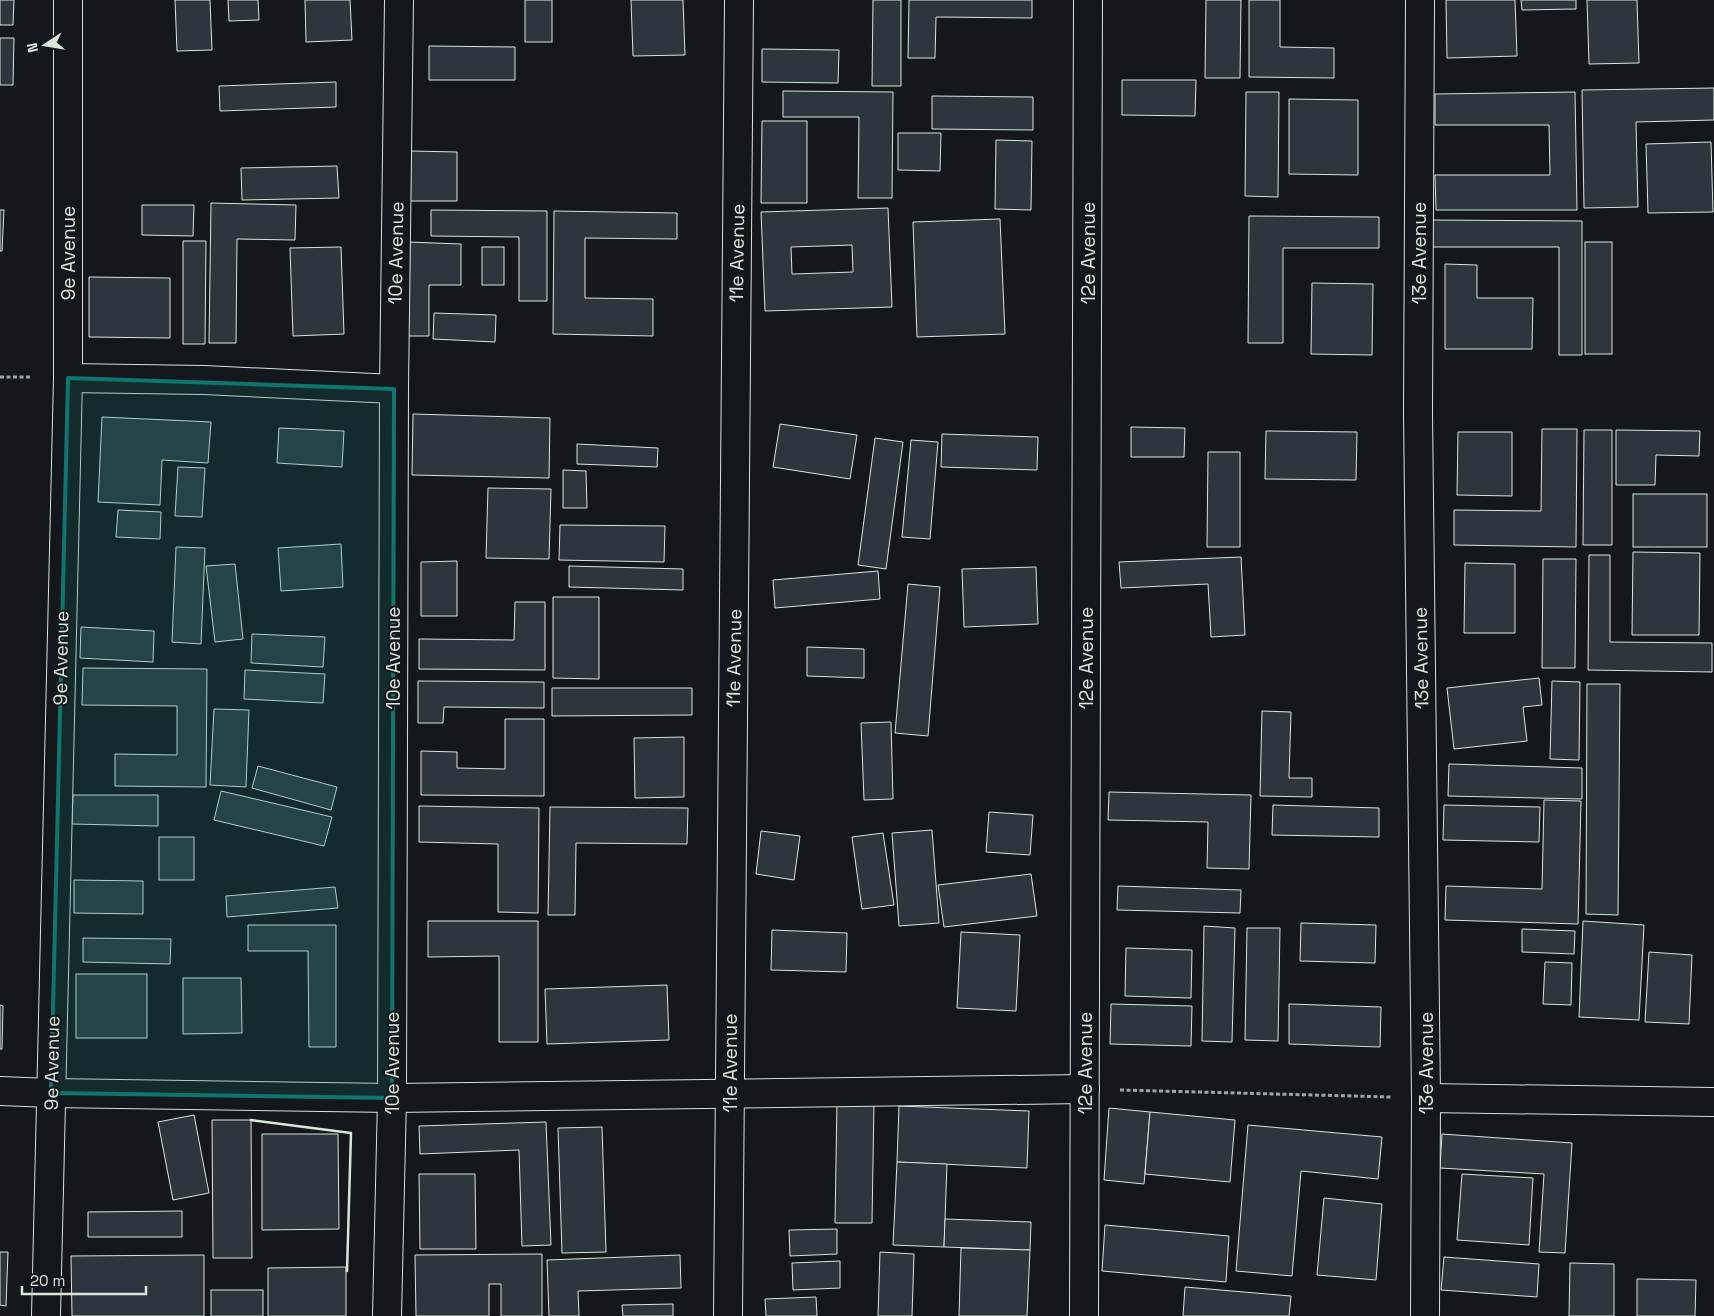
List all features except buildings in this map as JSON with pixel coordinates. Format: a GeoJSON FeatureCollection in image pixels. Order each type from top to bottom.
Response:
{"type":"FeatureCollection","features":[{"type":"Feature","properties":{"kind":"street","name":"9e Avenue"},"geometry":{"type":"LineString","coordinates":[[46,1316],[68,378],[68,0]]}},
{"type":"Feature","properties":{"kind":"street","name":"10e Avenue"},"geometry":{"type":"LineString","coordinates":[[387,1316],[392,1098],[394,389],[399,0]]}},
{"type":"Feature","properties":{"kind":"street","name":"11e Avenue"},"geometry":{"type":"LineString","coordinates":[[728,1316],[739,0]]}},
{"type":"Feature","properties":{"kind":"street","name":"12e Avenue"},"geometry":{"type":"LineString","coordinates":[[1084,1316],[1088,0]]}},
{"type":"Feature","properties":{"kind":"street","name":"13e Avenue"},"geometry":{"type":"LineString","coordinates":[[1420,0],[1418,413],[1426,1098],[1425,1316]]}},
{"type":"Feature","properties":{"kind":"street"},"geometry":{"type":"LineString","coordinates":[[68,378],[204,380],[394,389]]}},
{"type":"Feature","properties":{"kind":"street"},"geometry":{"type":"LineString","coordinates":[[0,1091],[392,1098],[730,1092],[1085,1089]]}},
{"type":"Feature","properties":{"kind":"street"},"geometry":{"type":"LineString","coordinates":[[1426,1098],[1714,1102]]}},
{"type":"Feature","properties":{"kind":"path"},"geometry":{"type":"LineString","coordinates":[[1085,1089],[1426,1098]]}},
{"type":"Feature","properties":{"kind":"highlighted area"},"geometry":{"type":"Polygon","coordinates":[[[68,378],[394,389],[392,1098],[51,1093],[68,378]]]}},
{"type":"Feature","properties":{"kind":"wall"},"geometry":{"type":"LineString","coordinates":[[251,1120],[351,1133],[347,1271]]}}]}
